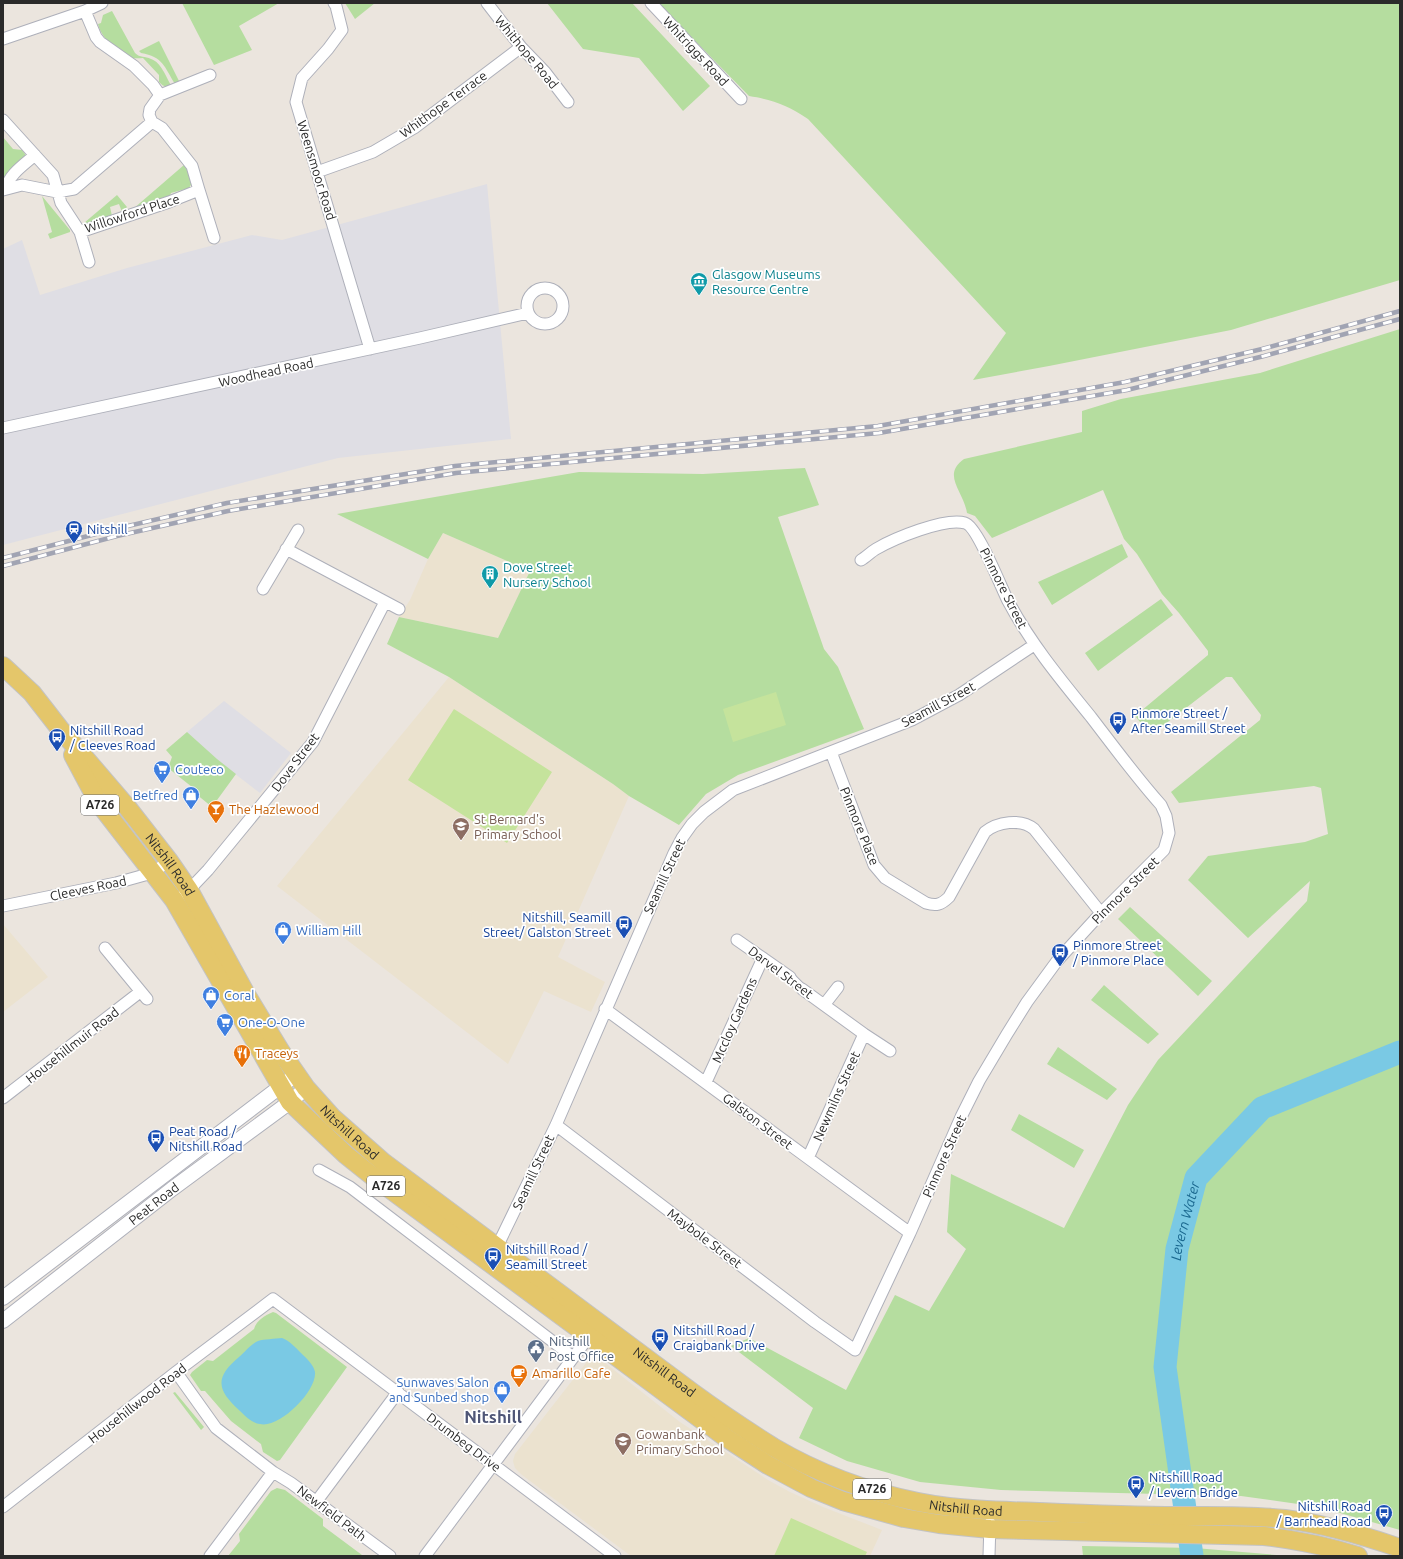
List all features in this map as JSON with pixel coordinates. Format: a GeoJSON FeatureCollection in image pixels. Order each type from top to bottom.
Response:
{"type":"FeatureCollection","features":[{"type":"Feature","properties":{"kind":"main road","name":"Nitshill Road"},"geometry":{"type":"LineString","coordinates":[[3,666],[32,693],[60,729],[118,795],[190,890],[247,996],[301,1081],[332,1117],[492,1255]]}},
{"type":"Feature","properties":{"kind":"main road","name":"Nitshill Road"},"geometry":{"type":"LineString","coordinates":[[60,729],[98,802],[174,900],[290,1102],[346,1155],[492,1255],[594,1329],[775,1448],[814,1468],[872,1490],[919,1502],[991,1510],[1115,1515],[1253,1516],[1318,1524],[1347,1531],[1400,1548]]}},
{"type":"Feature","properties":{"kind":"main road","name":"Nitshill Road"},"geometry":{"type":"LineString","coordinates":[[594,1329],[725,1437],[768,1464],[811,1488],[843,1501],[904,1518],[939,1524],[990,1529],[1252,1536],[1292,1539],[1326,1546],[1358,1556]]}},
{"type":"Feature","properties":{"kind":"main road"},"geometry":{"type":"LineString","coordinates":[[1252,1536],[1253,1516]]}},
{"type":"Feature","properties":{"kind":"street"},"geometry":{"type":"LineString","coordinates":[[3,39],[85,11],[102,3]]}},
{"type":"Feature","properties":{"kind":"street","name":"Weensmoor Road"},"geometry":{"type":"LineString","coordinates":[[334,3],[342,30],[328,49],[302,78],[296,102],[370,349]]}},
{"type":"Feature","properties":{"kind":"street","name":"Whithope Road"},"geometry":{"type":"LineString","coordinates":[[487,3],[521,47],[545,72],[568,102]]}},
{"type":"Feature","properties":{"kind":"street","name":"Whitriggs Road"},"geometry":{"type":"LineString","coordinates":[[651,3],[741,99]]}},
{"type":"Feature","properties":{"kind":"street"},"geometry":{"type":"LineString","coordinates":[[85,11],[96,37],[100,42],[134,66],[153,85],[160,95]]}},
{"type":"Feature","properties":{"kind":"street","name":"Whithope Terrace"},"geometry":{"type":"LineString","coordinates":[[317,172],[374,152],[414,128],[521,47]]}},
{"type":"Feature","properties":{"kind":"street"},"geometry":{"type":"LineString","coordinates":[[210,75],[160,95],[150,109],[149,115],[152,122],[162,128],[192,166],[214,238]]}},
{"type":"Feature","properties":{"kind":"street","name":"Willowford Place"},"geometry":{"type":"LineString","coordinates":[[3,120],[53,175],[61,203],[80,232],[170,202],[199,190]]}},
{"type":"Feature","properties":{"kind":"street"},"geometry":{"type":"LineString","coordinates":[[4,190],[22,185],[57,192],[74,189],[152,122]]}},
{"type":"Feature","properties":{"kind":"street"},"geometry":{"type":"LineString","coordinates":[[4,190],[8,181],[35,155]]}},
{"type":"Feature","properties":{"kind":"street"},"geometry":{"type":"LineString","coordinates":[[80,232],[89,262]]}},
{"type":"Feature","properties":{"kind":"street","name":"Woodhead Road"},"geometry":{"type":"LineString","coordinates":[[3,428],[528,314]]}},
{"type":"Feature","properties":{"kind":"street","name":"Pinmore Street"},"geometry":{"type":"LineString","coordinates":[[855,1350],[910,1233],[961,1117],[1007,1034],[1027,1002],[1057,961],[1101,913],[1164,850],[1168,841],[1169,825],[1161,806],[1034,645],[1009,603],[979,537],[970,525],[965,523],[949,522],[915,532],[875,550],[861,560]]}},
{"type":"Feature","properties":{"kind":"street"},"geometry":{"type":"LineString","coordinates":[[263,589],[298,530]]}},
{"type":"Feature","properties":{"kind":"street"},"geometry":{"type":"LineString","coordinates":[[286,550],[399,609]]}},
{"type":"Feature","properties":{"kind":"street","name":"Dove Street"},"geometry":{"type":"LineString","coordinates":[[174,900],[190,890],[211,867],[313,742],[386,602]]}},
{"type":"Feature","properties":{"kind":"street","name":"Seamill Street"},"geometry":{"type":"LineString","coordinates":[[492,1255],[556,1125],[674,852],[692,824],[704,812],[733,790],[912,720],[979,683],[1034,645]]}},
{"type":"Feature","properties":{"kind":"street","name":"Pinmore Place"},"geometry":{"type":"LineString","coordinates":[[831,752],[874,865],[885,878],[926,903],[933,905],[939,904],[949,897],[985,832],[990,828],[1002,824],[1024,823],[1034,829],[1101,913]]}},
{"type":"Feature","properties":{"kind":"street","name":"Cleeves Road"},"geometry":{"type":"LineString","coordinates":[[3,906],[116,883],[152,873],[169,861]]}},
{"type":"Feature","properties":{"kind":"street","name":"Darvel Street"},"geometry":{"type":"LineString","coordinates":[[737,940],[864,1034],[890,1051]]}},
{"type":"Feature","properties":{"kind":"street","name":"Househillmuir Road"},"geometry":{"type":"LineString","coordinates":[[3,1098],[143,996],[105,948]]}},
{"type":"Feature","properties":{"kind":"street","name":"Mccloy Gardens"},"geometry":{"type":"LineString","coordinates":[[706,1082],[762,958]]}},
{"type":"Feature","properties":{"kind":"street","name":"Darvel Street"},"geometry":{"type":"LineString","coordinates":[[824,1004],[838,987]]}},
{"type":"Feature","properties":{"kind":"street","name":"Galston Street"},"geometry":{"type":"LineString","coordinates":[[605,1009],[910,1233]]}},
{"type":"Feature","properties":{"kind":"street","name":"Newmilns Street"},"geometry":{"type":"LineString","coordinates":[[808,1158],[864,1034]]}},
{"type":"Feature","properties":{"kind":"street","name":"Peat Road"},"geometry":{"type":"LineString","coordinates":[[3,1298],[281,1086],[301,1081]]}},
{"type":"Feature","properties":{"kind":"street","name":"Peat Road"},"geometry":{"type":"LineString","coordinates":[[3,1321],[172,1189],[290,1102],[301,1081]]}},
{"type":"Feature","properties":{"kind":"street","name":"Maybole Street"},"geometry":{"type":"LineString","coordinates":[[556,1125],[809,1318],[855,1350]]}},
{"type":"Feature","properties":{"kind":"street"},"geometry":{"type":"LineString","coordinates":[[319,1170],[350,1187],[573,1357]]}},
{"type":"Feature","properties":{"kind":"street","name":"Househillwood Road"},"geometry":{"type":"LineString","coordinates":[[3,1507],[176,1372],[273,1299]]}},
{"type":"Feature","properties":{"kind":"street","name":"Drumbeg Drive"},"geometry":{"type":"LineString","coordinates":[[273,1299],[615,1556]]}},
{"type":"Feature","properties":{"kind":"street"},"geometry":{"type":"LineString","coordinates":[[425,1556],[594,1329]]}},
{"type":"Feature","properties":{"kind":"street","name":"Newfield Path"},"geometry":{"type":"LineString","coordinates":[[176,1372],[216,1428],[273,1472],[291,1483],[390,1556]]}},
{"type":"Feature","properties":{"kind":"street"},"geometry":{"type":"LineString","coordinates":[[316,1502],[398,1392]]}},
{"type":"Feature","properties":{"kind":"street"},"geometry":{"type":"LineString","coordinates":[[210,1556],[273,1472]]}},
{"type":"Feature","properties":{"kind":"street"},"geometry":{"type":"LineString","coordinates":[[989,1556],[991,1510]]}},
{"type":"Feature","properties":{"kind":"shaded area"},"geometry":{"type":"Polygon","coordinates":[[[487,184],[511,439],[338,458],[3,545],[3,249],[22,240],[40,295],[127,268],[252,235],[282,240],[487,184]]]}},
{"type":"Feature","properties":{"kind":"shaded area"},"geometry":{"type":"Polygon","coordinates":[[[443,533],[530,571],[498,638],[399,617],[410,600],[428,559],[443,533]]]}},
{"type":"Feature","properties":{"kind":"shaded area","name":"St Bernard's Primary School"},"geometry":{"type":"Polygon","coordinates":[[[449,677],[629,796],[558,957],[605,982],[591,1012],[544,991],[508,1064],[277,886],[449,677]]]}},
{"type":"Feature","properties":{"kind":"shaded area"},"geometry":{"type":"Polygon","coordinates":[[[224,701],[291,753],[260,793],[217,760],[187,732],[224,701]]]}},
{"type":"Feature","properties":{"kind":"shaded area"},"geometry":{"type":"Polygon","coordinates":[[[3,924],[48,977],[3,1012],[3,924]]]}},
{"type":"Feature","properties":{"kind":"shaded area","name":"Gowanbank Primary School"},"geometry":{"type":"Polygon","coordinates":[[[595,1355],[680,1422],[768,1480],[823,1507],[882,1530],[870,1556],[631,1556],[522,1475],[515,1468],[513,1461],[515,1454],[589,1359],[595,1355]]]}},
{"type":"Feature","properties":{"kind":"green space"},"geometry":{"type":"Polygon","coordinates":[[[182,3],[279,3],[239,26],[252,50],[214,65],[182,3]]]}},
{"type":"Feature","properties":{"kind":"green space"},"geometry":{"type":"Polygon","coordinates":[[[345,3],[375,3],[355,19],[345,3]]]}},
{"type":"Feature","properties":{"kind":"green space"},"geometry":{"type":"Polygon","coordinates":[[[547,3],[632,3],[710,86],[683,111],[639,58],[583,49],[547,3]]]}},
{"type":"Feature","properties":{"kind":"green space"},"geometry":{"type":"Polygon","coordinates":[[[658,3],[1400,3],[1400,280],[1231,330],[973,380],[1006,333],[808,119],[780,104],[766,99],[749,96],[658,3]]]}},
{"type":"Feature","properties":{"kind":"green space"},"geometry":{"type":"Polygon","coordinates":[[[112,11],[135,53],[158,63],[171,85],[166,86],[160,83],[159,75],[143,58],[130,57],[115,48],[102,34],[98,24],[101,23],[103,15],[112,11]]]}},
{"type":"Feature","properties":{"kind":"green space"},"geometry":{"type":"Polygon","coordinates":[[[159,41],[179,81],[175,84],[159,60],[139,51],[159,41]]]}},
{"type":"Feature","properties":{"kind":"green space"},"geometry":{"type":"Polygon","coordinates":[[[3,137],[13,149],[22,150],[28,158],[3,180],[3,137]]]}},
{"type":"Feature","properties":{"kind":"green space"},"geometry":{"type":"Polygon","coordinates":[[[184,165],[186,166],[192,183],[189,188],[171,193],[169,198],[133,209],[184,165]]]}},
{"type":"Feature","properties":{"kind":"green space"},"geometry":{"type":"Polygon","coordinates":[[[117,195],[127,207],[122,212],[119,204],[110,207],[112,216],[85,225],[84,223],[117,195]]]}},
{"type":"Feature","properties":{"kind":"green space"},"geometry":{"type":"Polygon","coordinates":[[[42,196],[70,230],[70,232],[50,239],[48,234],[52,232],[42,196]]]}},
{"type":"Feature","properties":{"kind":"green space"},"geometry":{"type":"Polygon","coordinates":[[[1400,329],[1400,1530],[1319,1507],[1241,1496],[1001,1490],[920,1482],[847,1461],[799,1438],[813,1408],[731,1346],[749,1338],[846,1390],[895,1295],[929,1311],[966,1249],[947,1232],[951,1174],[1064,1228],[1128,1105],[1158,1060],[1307,901],[1310,881],[1248,938],[1188,880],[1208,856],[1305,842],[1328,834],[1321,788],[1314,786],[1179,803],[1171,792],[1260,720],[1261,715],[1232,677],[1226,677],[1151,735],[1135,716],[1208,655],[1208,651],[1179,613],[1162,594],[1137,554],[1124,539],[1103,490],[992,538],[975,516],[967,513],[954,478],[954,471],[957,465],[964,459],[1082,432],[1082,411],[1121,399],[1260,373],[1400,329]]]}},
{"type":"Feature","properties":{"kind":"green space"},"geometry":{"type":"Polygon","coordinates":[[[805,468],[819,505],[778,517],[824,649],[838,667],[864,729],[738,775],[706,794],[679,825],[629,796],[449,677],[387,644],[399,617],[498,638],[530,571],[443,533],[428,559],[337,514],[579,472],[703,474],[805,468]]]}},
{"type":"Feature","properties":{"kind":"green space"},"geometry":{"type":"Polygon","coordinates":[[[1122,544],[1128,557],[1052,605],[1038,582],[1122,544]]]}},
{"type":"Feature","properties":{"kind":"green space"},"geometry":{"type":"Polygon","coordinates":[[[1161,599],[1173,615],[1098,671],[1085,653],[1161,599]]]}},
{"type":"Feature","properties":{"kind":"green space"},"geometry":{"type":"Polygon","coordinates":[[[776,692],[786,725],[733,742],[723,709],[776,692]]]}},
{"type":"Feature","properties":{"kind":"green space"},"geometry":{"type":"Polygon","coordinates":[[[454,709],[552,772],[507,843],[408,780],[454,709]]]}},
{"type":"Feature","properties":{"kind":"green space"},"geometry":{"type":"Polygon","coordinates":[[[187,732],[236,774],[212,807],[190,789],[192,787],[168,768],[172,757],[166,750],[187,732]]]}},
{"type":"Feature","properties":{"kind":"green space"},"geometry":{"type":"Polygon","coordinates":[[[1130,907],[1212,981],[1198,996],[1118,919],[1130,907]]]}},
{"type":"Feature","properties":{"kind":"green space"},"geometry":{"type":"Polygon","coordinates":[[[1104,985],[1159,1034],[1148,1044],[1091,1000],[1104,985]]]}},
{"type":"Feature","properties":{"kind":"green space"},"geometry":{"type":"Polygon","coordinates":[[[1058,1047],[1117,1089],[1107,1100],[1047,1064],[1058,1047]]]}},
{"type":"Feature","properties":{"kind":"green space"},"geometry":{"type":"Polygon","coordinates":[[[1019,1114],[1084,1150],[1074,1168],[1011,1130],[1019,1114]]]}},
{"type":"Feature","properties":{"kind":"green space"},"geometry":{"type":"Polygon","coordinates":[[[273,1312],[347,1367],[280,1460],[277,1461],[263,1452],[261,1444],[231,1421],[205,1391],[201,1391],[190,1375],[207,1360],[213,1361],[254,1329],[261,1319],[273,1312]]]}},
{"type":"Feature","properties":{"kind":"green space"},"geometry":{"type":"Polygon","coordinates":[[[175,1392],[204,1427],[201,1430],[173,1393],[175,1392]]]}},
{"type":"Feature","properties":{"kind":"green space"},"geometry":{"type":"Polygon","coordinates":[[[277,1488],[285,1490],[323,1519],[323,1526],[362,1555],[371,1556],[228,1556],[240,1541],[239,1534],[271,1491],[277,1488]]]}},
{"type":"Feature","properties":{"kind":"green space"},"geometry":{"type":"Polygon","coordinates":[[[791,1518],[867,1552],[865,1556],[774,1556],[791,1518]]]}},
{"type":"Feature","properties":{"kind":"green space"},"geometry":{"type":"Polygon","coordinates":[[[1082,1546],[1195,1548],[1289,1556],[1083,1556],[1082,1546]]]}},
{"type":"Feature","properties":{"kind":"water"},"geometry":{"type":"Polygon","coordinates":[[[282,1338],[292,1344],[311,1364],[315,1372],[314,1380],[310,1389],[303,1398],[286,1415],[277,1421],[268,1424],[260,1424],[251,1421],[232,1404],[223,1390],[222,1378],[225,1371],[231,1364],[255,1342],[282,1338]]]}},
{"type":"Feature","properties":{"kind":"waterway","name":"Levern Water"},"geometry":{"type":"LineString","coordinates":[[1185,1509],[1165,1367],[1177,1249],[1196,1178],[1262,1108],[1400,1052]]}},
{"type":"Feature","properties":{"kind":"waterway","name":"Levern Water"},"geometry":{"type":"LineString","coordinates":[[1190,1542],[1192,1556]]}},
{"type":"Feature","properties":{"kind":"railway"},"geometry":{"type":"LineString","coordinates":[[3,558],[115,529],[227,503],[455,466],[878,426],[1125,382],[1262,349],[1400,311]]}},
{"type":"Feature","properties":{"kind":"railway"},"geometry":{"type":"LineString","coordinates":[[3,566],[117,536],[228,511],[456,473],[879,433],[1127,390],[1264,356],[1400,319]]}},
{"type":"Feature","properties":{"kind":"place","name":"Glasgow Museums Resource Centre"},"geometry":{"type":"Point","coordinates":[699,296]}},
{"type":"Feature","properties":{"kind":"place","name":"Nitshill"},"geometry":{"type":"Point","coordinates":[74,544]}},
{"type":"Feature","properties":{"kind":"place","name":"Dove Street Nursery School"},"geometry":{"type":"Point","coordinates":[490,589]}},
{"type":"Feature","properties":{"kind":"place","name":"Pinmore Street / After Seamill Street"},"geometry":{"type":"Point","coordinates":[1118,735]}},
{"type":"Feature","properties":{"kind":"place","name":"Nitshill Road / Cleeves Road"},"geometry":{"type":"Point","coordinates":[57,752]}},
{"type":"Feature","properties":{"kind":"place","name":"Couteco"},"geometry":{"type":"Point","coordinates":[162,784]}},
{"type":"Feature","properties":{"kind":"place","name":"Betfred"},"geometry":{"type":"Point","coordinates":[191,810]}},
{"type":"Feature","properties":{"kind":"place","name":"The Hazlewood"},"geometry":{"type":"Point","coordinates":[216,824]}},
{"type":"Feature","properties":{"kind":"place","name":"St Bernard's Primary School"},"geometry":{"type":"Point","coordinates":[461,841]}},
{"type":"Feature","properties":{"kind":"place","name":"Nitshill, Seamill Street/ Galston Street"},"geometry":{"type":"Point","coordinates":[624,939]}},
{"type":"Feature","properties":{"kind":"place","name":"William Hill"},"geometry":{"type":"Point","coordinates":[283,945]}},
{"type":"Feature","properties":{"kind":"place","name":"Pinmore Street / Pinmore Place"},"geometry":{"type":"Point","coordinates":[1060,967]}},
{"type":"Feature","properties":{"kind":"place","name":"Coral"},"geometry":{"type":"Point","coordinates":[211,1010]}},
{"type":"Feature","properties":{"kind":"place","name":"One-O-One"},"geometry":{"type":"Point","coordinates":[225,1037]}},
{"type":"Feature","properties":{"kind":"place","name":"Traceys"},"geometry":{"type":"Point","coordinates":[242,1068]}},
{"type":"Feature","properties":{"kind":"place","name":"Peat Road / Nitshill Road"},"geometry":{"type":"Point","coordinates":[156,1153]}},
{"type":"Feature","properties":{"kind":"place","name":"Nitshill Road / Seamill Street"},"geometry":{"type":"Point","coordinates":[493,1271]}},
{"type":"Feature","properties":{"kind":"place","name":"Nitshill Road / Craigbank Drive"},"geometry":{"type":"Point","coordinates":[660,1352]}},
{"type":"Feature","properties":{"kind":"place","name":"Nitshill Post Office"},"geometry":{"type":"Point","coordinates":[536,1363]}},
{"type":"Feature","properties":{"kind":"place","name":"Amarillo Cafe"},"geometry":{"type":"Point","coordinates":[519,1388]}},
{"type":"Feature","properties":{"kind":"place","name":"Sunwaves Salon and Sunbed shop"},"geometry":{"type":"Point","coordinates":[502,1404]}},
{"type":"Feature","properties":{"kind":"place","name":"Gowanbank Primary School"},"geometry":{"type":"Point","coordinates":[623,1456]}},
{"type":"Feature","properties":{"kind":"place","name":"Nitshill Road / Levern Bridge"},"geometry":{"type":"Point","coordinates":[1136,1499]}},
{"type":"Feature","properties":{"kind":"place","name":"Nitshill Road / Barrhead Road"},"geometry":{"type":"Point","coordinates":[1384,1528]}},
{"type":"Feature","properties":{"kind":"district","name":"Nitshill"},"geometry":{"type":"Point","coordinates":[493,1417]}}]}
